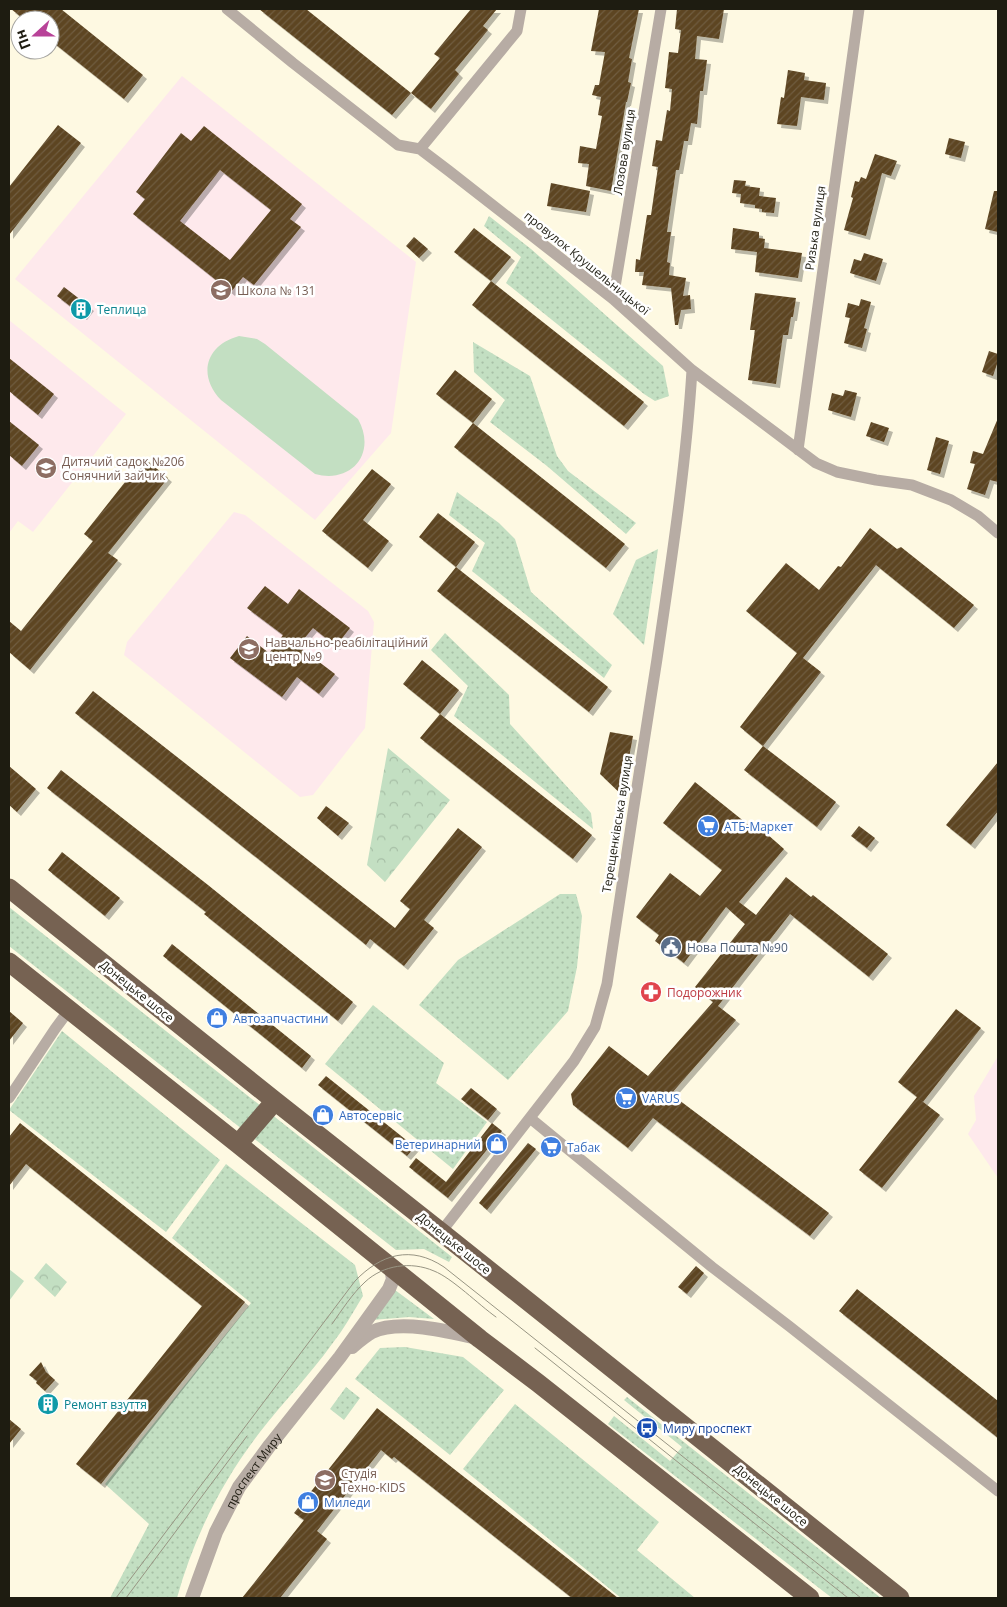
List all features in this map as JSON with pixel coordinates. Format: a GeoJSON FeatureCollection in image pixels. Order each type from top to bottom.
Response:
{"type":"FeatureCollection","features":[{"type":"Feature","properties":{"kind":"highway","name":"Донецьке шосе"},"geometry":{"type":"LineString","coordinates":[[9,888],[274,1102],[441,1232],[900,1598]]}},
{"type":"Feature","properties":{"kind":"highway"},"geometry":{"type":"LineString","coordinates":[[9,962],[480,1339],[810,1598]]}},
{"type":"Feature","properties":{"kind":"highway"},"geometry":{"type":"LineString","coordinates":[[238,1144],[274,1102]]}},
{"type":"Feature","properties":{"kind":"street","name":"провулок Крушельницької"},"geometry":{"type":"LineString","coordinates":[[227,9],[398,145],[420,149],[614,299],[692,370],[816,463],[837,472],[912,485],[951,500],[978,516],[998,532]]}},
{"type":"Feature","properties":{"kind":"street"},"geometry":{"type":"LineString","coordinates":[[420,149],[517,31],[521,9]]}},
{"type":"Feature","properties":{"kind":"street","name":"Лозова вулиця"},"geometry":{"type":"LineString","coordinates":[[614,299],[661,9]]}},
{"type":"Feature","properties":{"kind":"street","name":"Ризька вулиця"},"geometry":{"type":"LineString","coordinates":[[798,450],[859,9]]}},
{"type":"Feature","properties":{"kind":"street","name":"Терещенківська вулиця"},"geometry":{"type":"LineString","coordinates":[[441,1232],[574,1061],[595,1027],[607,984],[673,550],[690,407],[692,370]]}},
{"type":"Feature","properties":{"kind":"street"},"geometry":{"type":"LineString","coordinates":[[9,1098],[69,1010]]}},
{"type":"Feature","properties":{"kind":"street"},"geometry":{"type":"LineString","coordinates":[[530,1118],[712,1267],[998,1491]]}},
{"type":"Feature","properties":{"kind":"street","name":"проспект Миру"},"geometry":{"type":"LineString","coordinates":[[192,1598],[216,1532],[239,1487],[389,1289],[393,1279],[391,1268]]}},
{"type":"Feature","properties":{"kind":"street","name":"проспект Миру"},"geometry":{"type":"LineString","coordinates":[[340,1356],[372,1332],[396,1326],[432,1330],[480,1339]]}},
{"type":"Feature","properties":{"kind":"shaded area","name":"Школа № 131"},"geometry":{"type":"Polygon","coordinates":[[[182,76],[416,262],[391,433],[315,520],[15,279],[182,76]]]}},
{"type":"Feature","properties":{"kind":"shaded area","name":"Дитячий садок №206 Сонячний зайчик"},"geometry":{"type":"Polygon","coordinates":[[[9,320],[126,414],[33,532],[18,521],[9,533],[9,320]]]}},
{"type":"Feature","properties":{"kind":"shaded area","name":"Навчально-реабілітаційний центр №9"},"geometry":{"type":"Polygon","coordinates":[[[234,512],[245,515],[368,611],[374,622],[365,728],[313,795],[300,797],[124,655],[127,642],[234,512]]]}},
{"type":"Feature","properties":{"kind":"shaded area"},"geometry":{"type":"Polygon","coordinates":[[[998,1056],[998,1178],[968,1134],[976,1120],[974,1096],[998,1056]]]}},
{"type":"Feature","properties":{"kind":"green space"},"geometry":{"type":"Polygon","coordinates":[[[489,216],[531,249],[663,366],[669,396],[655,401],[644,394],[506,283],[521,257],[484,226],[489,216]]]}},
{"type":"Feature","properties":{"kind":"green space"},"geometry":{"type":"Polygon","coordinates":[[[239,336],[257,339],[265,344],[358,419],[363,432],[364,443],[358,463],[350,470],[340,474],[328,476],[315,474],[221,400],[209,381],[207,371],[209,362],[212,354],[219,346],[239,336]]]}},
{"type":"Feature","properties":{"kind":"green space"},"geometry":{"type":"Polygon","coordinates":[[[473,342],[530,376],[557,456],[568,471],[636,523],[626,534],[547,466],[490,422],[505,400],[474,372],[473,342]]]}},
{"type":"Feature","properties":{"kind":"green space"},"geometry":{"type":"Polygon","coordinates":[[[457,492],[499,523],[515,539],[531,592],[612,665],[604,678],[472,571],[485,543],[449,515],[457,492]]]}},
{"type":"Feature","properties":{"kind":"green space"},"geometry":{"type":"Polygon","coordinates":[[[658,549],[644,645],[613,614],[636,560],[658,549]]]}},
{"type":"Feature","properties":{"kind":"green space"},"geometry":{"type":"Polygon","coordinates":[[[445,633],[509,695],[510,724],[591,813],[593,829],[454,716],[468,686],[431,650],[445,633]]]}},
{"type":"Feature","properties":{"kind":"green space"},"geometry":{"type":"Polygon","coordinates":[[[388,748],[450,800],[385,882],[367,865],[388,748]]]}},
{"type":"Feature","properties":{"kind":"green space"},"geometry":{"type":"Polygon","coordinates":[[[560,894],[576,894],[582,916],[577,967],[568,1011],[508,1080],[419,1005],[458,960],[560,894]]]}},
{"type":"Feature","properties":{"kind":"green space"},"geometry":{"type":"Polygon","coordinates":[[[9,907],[452,1257],[449,1262],[424,1249],[396,1250],[9,946],[9,907]]]}},
{"type":"Feature","properties":{"kind":"green space"},"geometry":{"type":"Polygon","coordinates":[[[373,1005],[444,1063],[436,1083],[487,1122],[453,1169],[325,1064],[373,1005]]]}},
{"type":"Feature","properties":{"kind":"green space"},"geometry":{"type":"Polygon","coordinates":[[[62,1031],[220,1160],[166,1232],[9,1110],[62,1031]]]}},
{"type":"Feature","properties":{"kind":"green space"},"geometry":{"type":"Polygon","coordinates":[[[226,1164],[355,1265],[363,1296],[315,1367],[260,1432],[233,1470],[200,1532],[177,1598],[110,1598],[149,1524],[105,1484],[251,1303],[172,1238],[226,1164]]]}},
{"type":"Feature","properties":{"kind":"green space"},"geometry":{"type":"Polygon","coordinates":[[[46,1263],[67,1282],[55,1297],[34,1278],[46,1263]]]}},
{"type":"Feature","properties":{"kind":"green space"},"geometry":{"type":"Polygon","coordinates":[[[9,1269],[24,1281],[9,1301],[9,1269]]]}},
{"type":"Feature","properties":{"kind":"green space"},"geometry":{"type":"Polygon","coordinates":[[[395,1290],[434,1319],[409,1317],[372,1320],[395,1290]]]}},
{"type":"Feature","properties":{"kind":"green space"},"geometry":{"type":"Polygon","coordinates":[[[405,1347],[463,1357],[504,1390],[450,1455],[355,1379],[380,1348],[405,1347]]]}},
{"type":"Feature","properties":{"kind":"green space"},"geometry":{"type":"Polygon","coordinates":[[[346,1387],[360,1398],[344,1420],[330,1409],[346,1387]]]}},
{"type":"Feature","properties":{"kind":"green space"},"geometry":{"type":"Polygon","coordinates":[[[627,1397],[881,1598],[832,1598],[608,1424],[614,1416],[670,1461],[682,1447],[624,1400],[627,1397]]]}},
{"type":"Feature","properties":{"kind":"green space"},"geometry":{"type":"Polygon","coordinates":[[[515,1404],[659,1522],[637,1550],[695,1598],[621,1598],[463,1469],[515,1404]]]}},
{"type":"Feature","properties":{"kind":"building"},"geometry":{"type":"Polygon","coordinates":[[[11,9],[61,9],[143,75],[124,99],[60,48],[60,10],[11,9]]]}},
{"type":"Feature","properties":{"kind":"building"},"geometry":{"type":"Polygon","coordinates":[[[259,9],[306,9],[411,93],[392,115],[259,9]]]}},
{"type":"Feature","properties":{"kind":"building"},"geometry":{"type":"Polygon","coordinates":[[[471,9],[497,9],[483,26],[488,30],[455,70],[459,74],[431,109],[411,93],[440,58],[434,54],[471,9]]]}},
{"type":"Feature","properties":{"kind":"building"},"geometry":{"type":"Polygon","coordinates":[[[599,9],[639,9],[629,58],[632,59],[628,82],[631,83],[611,191],[586,186],[589,164],[578,163],[580,146],[596,149],[602,116],[598,115],[601,97],[592,95],[595,85],[599,85],[605,52],[591,51],[599,9]]]}},
{"type":"Feature","properties":{"kind":"building"},"geometry":{"type":"Polygon","coordinates":[[[677,9],[724,9],[719,39],[697,36],[695,59],[707,60],[703,91],[700,91],[697,124],[691,123],[688,141],[684,141],[679,170],[676,170],[667,232],[671,232],[667,262],[670,263],[669,275],[686,278],[683,296],[690,295],[691,309],[681,310],[678,325],[675,325],[671,288],[642,285],[644,272],[635,272],[636,259],[640,260],[647,215],[651,215],[658,167],[652,166],[656,140],[662,141],[667,110],[670,111],[672,89],[665,88],[669,52],[678,53],[681,30],[675,29],[677,9]]]}},
{"type":"Feature","properties":{"kind":"building"},"geometry":{"type":"Polygon","coordinates":[[[788,70],[805,73],[804,80],[826,83],[824,100],[801,97],[797,126],[777,124],[781,97],[784,98],[788,70]]]}},
{"type":"Feature","properties":{"kind":"building"},"geometry":{"type":"Polygon","coordinates":[[[58,125],[81,143],[9,235],[9,187],[58,125]]]}},
{"type":"Feature","properties":{"kind":"building"},"geometry":{"type":"Polygon","coordinates":[[[204,126],[302,204],[290,219],[301,227],[254,285],[243,277],[231,292],[133,214],[145,199],[136,192],[181,133],[191,141],[204,126]],[[220,170],[180,221],[230,260],[271,210],[220,170]]]}},
{"type":"Feature","properties":{"kind":"building"},"geometry":{"type":"Polygon","coordinates":[[[949,138],[965,142],[961,158],[945,154],[949,138]]]}},
{"type":"Feature","properties":{"kind":"building"},"geometry":{"type":"Polygon","coordinates":[[[875,154],[897,161],[891,176],[882,173],[866,236],[844,230],[853,198],[851,197],[855,181],[859,182],[861,177],[866,179],[875,154]]]}},
{"type":"Feature","properties":{"kind":"building"},"geometry":{"type":"Polygon","coordinates":[[[734,180],[746,181],[745,186],[760,188],[759,196],[776,198],[774,213],[762,212],[762,209],[755,208],[755,205],[740,203],[741,194],[732,193],[734,180]]]}},
{"type":"Feature","properties":{"kind":"building"},"geometry":{"type":"Polygon","coordinates":[[[551,183],[590,191],[586,212],[547,206],[551,183]]]}},
{"type":"Feature","properties":{"kind":"building"},"geometry":{"type":"Polygon","coordinates":[[[994,191],[998,191],[998,232],[985,229],[994,191]]]}},
{"type":"Feature","properties":{"kind":"building"},"geometry":{"type":"Polygon","coordinates":[[[474,228],[511,257],[491,281],[454,252],[474,228]]]}},
{"type":"Feature","properties":{"kind":"building"},"geometry":{"type":"Polygon","coordinates":[[[733,228],[759,232],[759,238],[765,239],[764,248],[802,253],[798,278],[755,272],[757,252],[731,249],[733,228]]]}},
{"type":"Feature","properties":{"kind":"building"},"geometry":{"type":"Polygon","coordinates":[[[414,237],[428,249],[419,258],[406,246],[414,237]]]}},
{"type":"Feature","properties":{"kind":"building"},"geometry":{"type":"Polygon","coordinates":[[[864,253],[883,259],[876,281],[850,273],[854,259],[861,261],[864,253]]]}},
{"type":"Feature","properties":{"kind":"building"},"geometry":{"type":"Polygon","coordinates":[[[491,281],[644,402],[624,426],[472,305],[491,281]]]}},
{"type":"Feature","properties":{"kind":"building","name":"Теплица"},"geometry":{"type":"Polygon","coordinates":[[[64,287],[90,307],[83,316],[57,296],[64,287]]]}},
{"type":"Feature","properties":{"kind":"building"},"geometry":{"type":"Polygon","coordinates":[[[755,293],[796,298],[788,335],[783,335],[776,384],[748,380],[755,330],[750,330],[755,293]]]}},
{"type":"Feature","properties":{"kind":"building"},"geometry":{"type":"Polygon","coordinates":[[[861,299],[871,302],[864,328],[867,329],[862,348],[844,343],[850,318],[845,317],[848,303],[859,306],[861,299]]]}},
{"type":"Feature","properties":{"kind":"building"},"geometry":{"type":"Polygon","coordinates":[[[989,351],[998,354],[998,361],[993,376],[982,372],[989,351]]]}},
{"type":"Feature","properties":{"kind":"building"},"geometry":{"type":"Polygon","coordinates":[[[9,358],[54,394],[38,415],[9,391],[9,358]]]}},
{"type":"Feature","properties":{"kind":"building"},"geometry":{"type":"Polygon","coordinates":[[[455,370],[492,399],[473,423],[436,394],[455,370]]]}},
{"type":"Feature","properties":{"kind":"building"},"geometry":{"type":"Polygon","coordinates":[[[845,390],[857,393],[851,417],[828,410],[832,393],[843,396],[845,390]]]}},
{"type":"Feature","properties":{"kind":"building"},"geometry":{"type":"Polygon","coordinates":[[[998,418],[998,482],[990,480],[985,495],[967,489],[975,464],[970,463],[973,451],[983,454],[998,418]]]}},
{"type":"Feature","properties":{"kind":"building"},"geometry":{"type":"Polygon","coordinates":[[[9,421],[39,445],[22,466],[9,455],[9,421]]]}},
{"type":"Feature","properties":{"kind":"building"},"geometry":{"type":"Polygon","coordinates":[[[871,422],[889,428],[884,442],[866,436],[871,422]]]}},
{"type":"Feature","properties":{"kind":"building"},"geometry":{"type":"Polygon","coordinates":[[[473,423],[625,544],[606,568],[454,447],[473,423]]]}},
{"type":"Feature","properties":{"kind":"building"},"geometry":{"type":"Polygon","coordinates":[[[936,437],[949,441],[940,474],[927,470],[936,437]]]}},
{"type":"Feature","properties":{"kind":"building"},"geometry":{"type":"Polygon","coordinates":[[[144,458],[168,478],[108,553],[118,560],[30,670],[9,652],[9,621],[21,631],[93,541],[84,534],[144,458]]]}},
{"type":"Feature","properties":{"kind":"building"},"geometry":{"type":"Polygon","coordinates":[[[372,469],[391,484],[363,520],[389,541],[368,568],[322,531],[372,469]]]}},
{"type":"Feature","properties":{"kind":"building"},"geometry":{"type":"Polygon","coordinates":[[[438,513],[475,542],[456,567],[419,537],[438,513]]]}},
{"type":"Feature","properties":{"kind":"building"},"geometry":{"type":"Polygon","coordinates":[[[870,528],[897,549],[901,547],[974,605],[954,628],[876,565],[803,658],[821,672],[763,746],[740,727],[797,653],[746,611],[786,563],[819,590],[838,566],[841,567],[870,528]]]}},
{"type":"Feature","properties":{"kind":"building"},"geometry":{"type":"Polygon","coordinates":[[[456,567],[608,687],[589,712],[437,591],[456,567]]]}},
{"type":"Feature","properties":{"kind":"building"},"geometry":{"type":"Polygon","coordinates":[[[265,586],[288,604],[299,589],[350,628],[336,646],[313,628],[298,646],[335,674],[319,694],[297,677],[282,697],[230,658],[247,636],[269,653],[283,635],[247,608],[265,586]]]}},
{"type":"Feature","properties":{"kind":"building"},"geometry":{"type":"Polygon","coordinates":[[[422,660],[459,690],[440,714],[403,684],[422,660]]]}},
{"type":"Feature","properties":{"kind":"building"},"geometry":{"type":"Polygon","coordinates":[[[93,691],[395,928],[410,909],[400,901],[458,828],[482,847],[424,920],[434,928],[404,966],[370,939],[366,945],[75,713],[93,691]]]}},
{"type":"Feature","properties":{"kind":"building"},"geometry":{"type":"Polygon","coordinates":[[[440,714],[592,835],[573,859],[420,738],[440,714]]]}},
{"type":"Feature","properties":{"kind":"building"},"geometry":{"type":"Polygon","coordinates":[[[610,732],[633,736],[622,795],[600,774],[610,732]]]}},
{"type":"Feature","properties":{"kind":"building"},"geometry":{"type":"Polygon","coordinates":[[[763,746],[836,802],[817,827],[744,770],[763,746]]]}},
{"type":"Feature","properties":{"kind":"building"},"geometry":{"type":"Polygon","coordinates":[[[998,762],[998,811],[971,845],[946,825],[998,762]]]}},
{"type":"Feature","properties":{"kind":"building"},"geometry":{"type":"Polygon","coordinates":[[[9,766],[36,789],[17,812],[9,805],[9,766]]]}},
{"type":"Feature","properties":{"kind":"building"},"geometry":{"type":"Polygon","coordinates":[[[61,770],[353,1002],[338,1021],[204,914],[206,912],[47,788],[61,770]]]}},
{"type":"Feature","properties":{"kind":"building"},"geometry":{"type":"Polygon","coordinates":[[[695,782],[756,831],[759,827],[784,849],[739,902],[756,915],[786,877],[811,897],[813,895],[888,954],[869,977],[790,914],[718,1006],[736,1020],[671,1094],[829,1213],[810,1236],[653,1118],[628,1148],[573,1105],[571,1094],[609,1046],[648,1076],[713,1002],[695,987],[745,924],[726,907],[684,963],[655,941],[659,935],[636,917],[670,873],[700,896],[722,870],[663,823],[695,782]]]}},
{"type":"Feature","properties":{"kind":"building"},"geometry":{"type":"Polygon","coordinates":[[[326,806],[349,823],[338,836],[317,818],[326,806]]]}},
{"type":"Feature","properties":{"kind":"building"},"geometry":{"type":"Polygon","coordinates":[[[859,826],[875,838],[867,848],[851,836],[859,826]]]}},
{"type":"Feature","properties":{"kind":"building"},"geometry":{"type":"Polygon","coordinates":[[[62,852],[120,898],[105,916],[48,870],[62,852]]]}},
{"type":"Feature","properties":{"kind":"building"},"geometry":{"type":"Polygon","coordinates":[[[172,944],[311,1056],[302,1068],[163,956],[172,944]]]}},
{"type":"Feature","properties":{"kind":"building"},"geometry":{"type":"Polygon","coordinates":[[[956,1009],[981,1028],[923,1102],[940,1115],[882,1188],[859,1170],[917,1097],[898,1082],[956,1009]]]}},
{"type":"Feature","properties":{"kind":"building"},"geometry":{"type":"Polygon","coordinates":[[[9,1011],[23,1023],[9,1041],[9,1011]]]}},
{"type":"Feature","properties":{"kind":"building"},"geometry":{"type":"Polygon","coordinates":[[[326,1076],[415,1147],[407,1156],[318,1085],[326,1076]]]}},
{"type":"Feature","properties":{"kind":"building"},"geometry":{"type":"Polygon","coordinates":[[[471,1088],[497,1109],[488,1120],[461,1099],[471,1088]]]}},
{"type":"Feature","properties":{"kind":"building"},"geometry":{"type":"Polygon","coordinates":[[[20,1123],[245,1302],[101,1484],[76,1464],[202,1306],[26,1164],[9,1186],[9,1137],[20,1123]]]}},
{"type":"Feature","properties":{"kind":"building"},"geometry":{"type":"Polygon","coordinates":[[[492,1123],[502,1131],[448,1198],[409,1167],[416,1158],[446,1182],[492,1123]]]}},
{"type":"Feature","properties":{"kind":"building"},"geometry":{"type":"Polygon","coordinates":[[[528,1143],[536,1149],[487,1210],[479,1203],[528,1143]]]}},
{"type":"Feature","properties":{"kind":"building"},"geometry":{"type":"Polygon","coordinates":[[[696,1266],[704,1273],[687,1294],[678,1287],[696,1266]]]}},
{"type":"Feature","properties":{"kind":"building"},"geometry":{"type":"Polygon","coordinates":[[[857,1289],[998,1401],[998,1438],[839,1311],[857,1289]]]}},
{"type":"Feature","properties":{"kind":"building"},"geometry":{"type":"Polygon","coordinates":[[[41,1362],[46,1372],[55,1380],[45,1391],[29,1375],[41,1362]]]}},
{"type":"Feature","properties":{"kind":"building"},"geometry":{"type":"Polygon","coordinates":[[[377,1408],[618,1598],[572,1598],[394,1457],[392,1459],[381,1450],[317,1531],[327,1539],[280,1598],[242,1598],[304,1520],[294,1513],[377,1408]]]}},
{"type":"Feature","properties":{"kind":"building"},"geometry":{"type":"Polygon","coordinates":[[[9,1419],[21,1429],[9,1444],[9,1419]]]}},
{"type":"Feature","properties":{"kind":"tram line"},"geometry":{"type":"LineString","coordinates":[[116,1598],[355,1281],[375,1264],[386,1259],[408,1255],[420,1256],[444,1267],[861,1598]]}},
{"type":"Feature","properties":{"kind":"tram line"},"geometry":{"type":"LineString","coordinates":[[332,1324],[347,1302],[365,1282],[380,1272],[398,1266],[416,1266],[441,1274],[496,1317]]}},
{"type":"Feature","properties":{"kind":"tram line"},"geometry":{"type":"LineString","coordinates":[[535,1348],[848,1598]]}},
{"type":"Feature","properties":{"kind":"tram line"},"geometry":{"type":"LineString","coordinates":[[126,1598],[247,1436]]}},
{"type":"Feature","properties":{"kind":"place","name":"Школа № 131"},"geometry":{"type":"Point","coordinates":[221,290]}},
{"type":"Feature","properties":{"kind":"place","name":"Теплица"},"geometry":{"type":"Point","coordinates":[81,309]}},
{"type":"Feature","properties":{"kind":"place","name":"Дитячий садок №206 Сонячний зайчик"},"geometry":{"type":"Point","coordinates":[46,468]}},
{"type":"Feature","properties":{"kind":"place","name":"Навчально-реабілітаційний центр №9"},"geometry":{"type":"Point","coordinates":[249,649]}},
{"type":"Feature","properties":{"kind":"place","name":"АТБ-Маркет"},"geometry":{"type":"Point","coordinates":[708,826]}},
{"type":"Feature","properties":{"kind":"place","name":"Нова Пошта №90"},"geometry":{"type":"Point","coordinates":[671,947]}},
{"type":"Feature","properties":{"kind":"place","name":"Подорожник"},"geometry":{"type":"Point","coordinates":[651,992]}},
{"type":"Feature","properties":{"kind":"place","name":"Автозапчастини"},"geometry":{"type":"Point","coordinates":[217,1018]}},
{"type":"Feature","properties":{"kind":"place","name":"VARUS"},"geometry":{"type":"Point","coordinates":[626,1098]}},
{"type":"Feature","properties":{"kind":"place","name":"Автосервіс"},"geometry":{"type":"Point","coordinates":[323,1115]}},
{"type":"Feature","properties":{"kind":"place","name":"Ветеринарний"},"geometry":{"type":"Point","coordinates":[497,1144]}},
{"type":"Feature","properties":{"kind":"place","name":"Табак"},"geometry":{"type":"Point","coordinates":[551,1147]}},
{"type":"Feature","properties":{"kind":"place","name":"Ремонт взуття"},"geometry":{"type":"Point","coordinates":[48,1404]}},
{"type":"Feature","properties":{"kind":"place","name":"Миру проспект"},"geometry":{"type":"Point","coordinates":[647,1428]}},
{"type":"Feature","properties":{"kind":"place","name":"Студія Техно-KIDS"},"geometry":{"type":"Point","coordinates":[325,1480]}},
{"type":"Feature","properties":{"kind":"place","name":"Миледи"},"geometry":{"type":"Point","coordinates":[308,1502]}}]}
